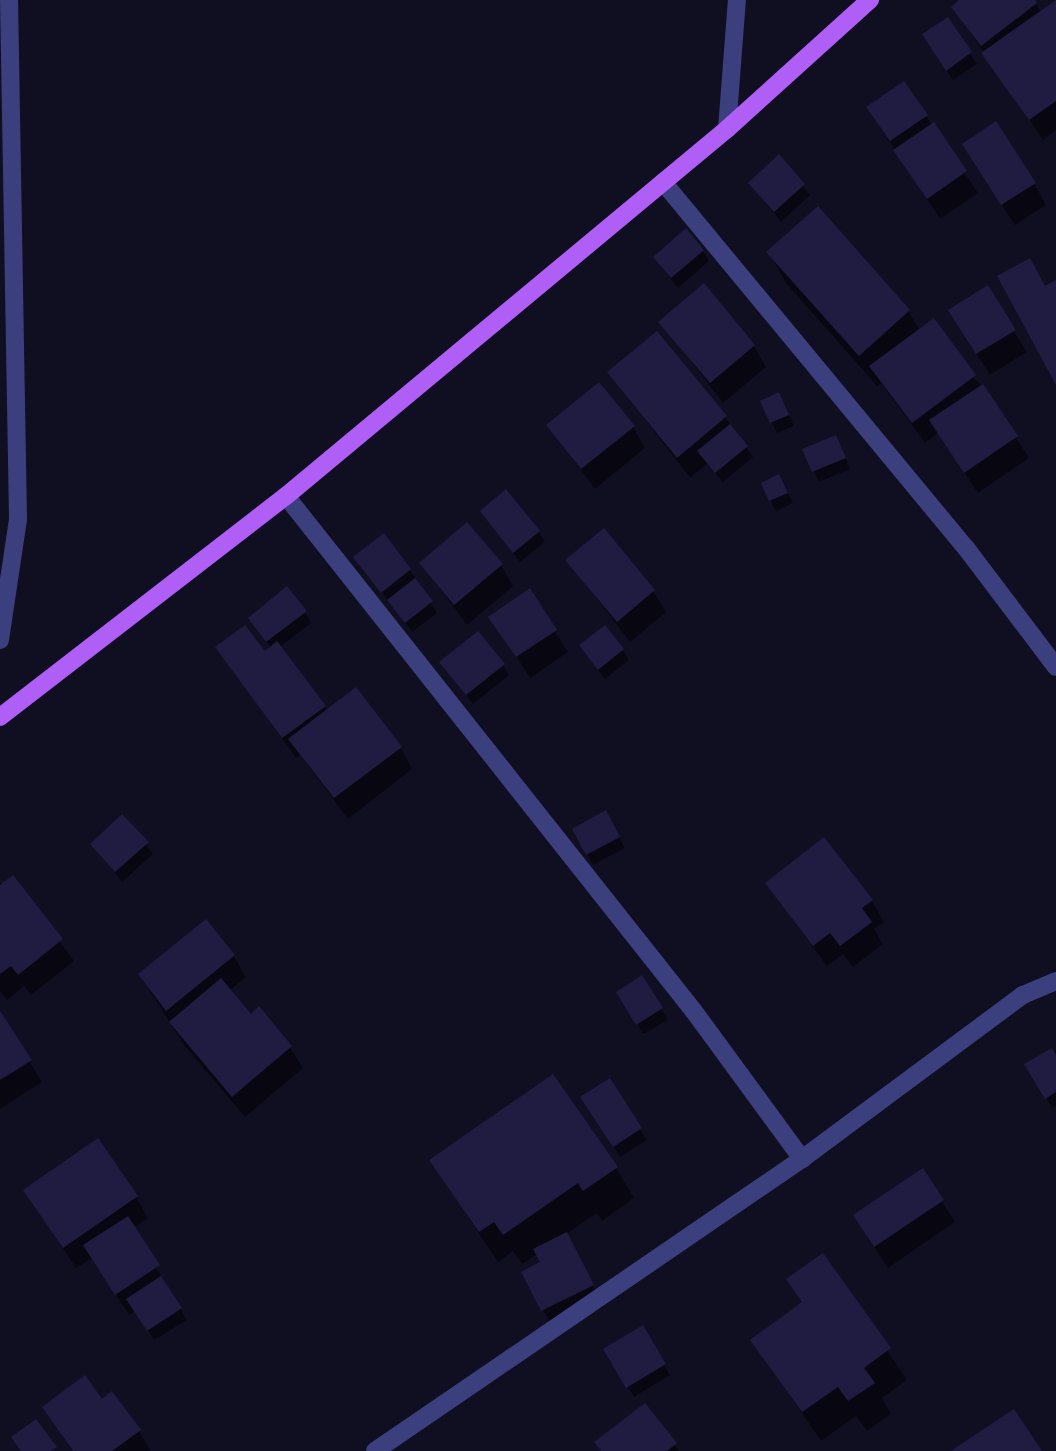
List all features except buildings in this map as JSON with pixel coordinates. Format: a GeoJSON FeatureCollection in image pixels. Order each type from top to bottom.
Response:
{"type":"FeatureCollection","features":[{"type":"Feature","properties":{"kind":"main road"},"geometry":{"type":"LineString","coordinates":[[0,717],[286,496],[727,129],[870,0]]}},
{"type":"Feature","properties":{"kind":"street"},"geometry":{"type":"LineString","coordinates":[[0,640],[18,519],[9,0]]}},
{"type":"Feature","properties":{"kind":"street"},"geometry":{"type":"LineString","coordinates":[[727,129],[737,0]]}},
{"type":"Feature","properties":{"kind":"street"},"geometry":{"type":"LineString","coordinates":[[663,182],[967,548],[1056,667]]}},
{"type":"Feature","properties":{"kind":"street"},"geometry":{"type":"LineString","coordinates":[[286,496],[692,1010],[802,1158]]}},
{"type":"Feature","properties":{"kind":"street"},"geometry":{"type":"LineString","coordinates":[[375,1451],[802,1158],[1023,995],[1056,981]]}}]}
